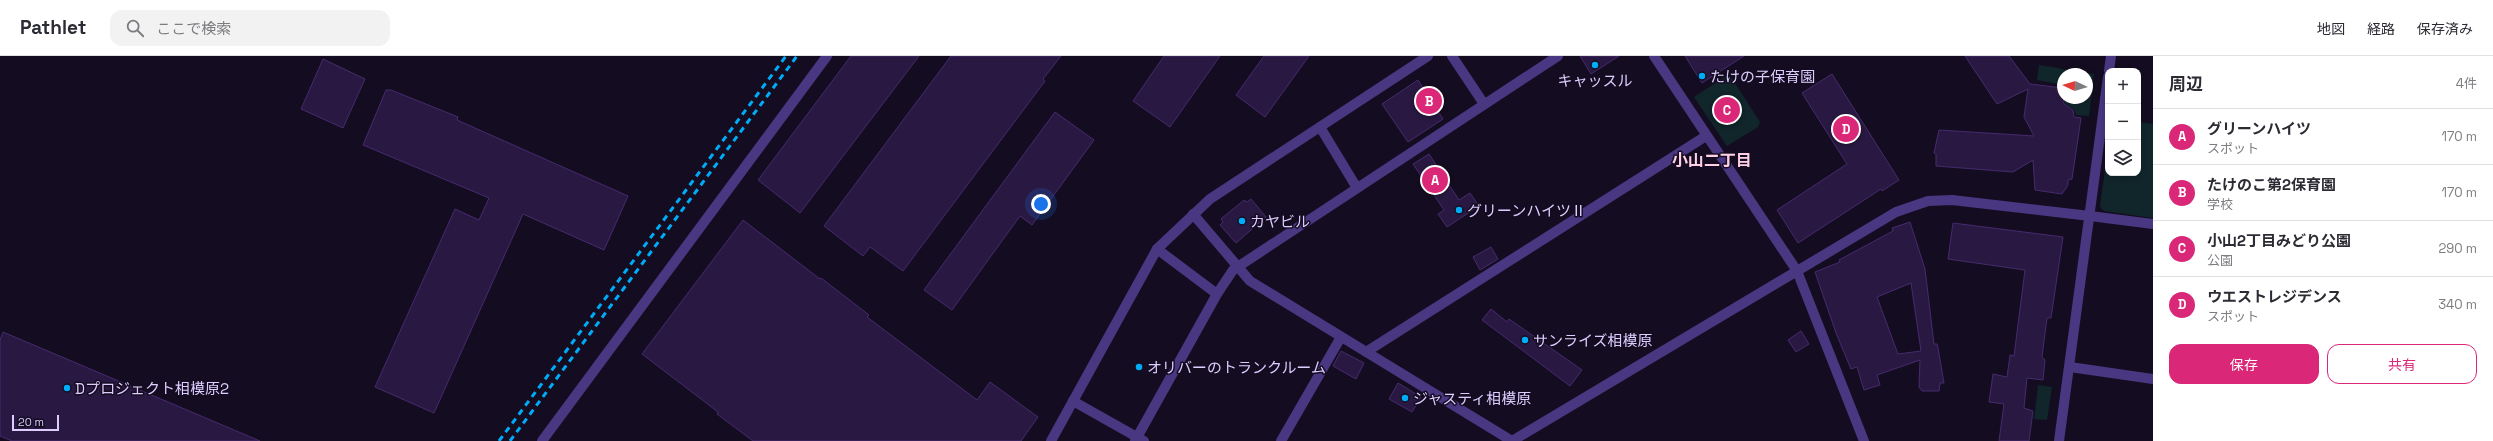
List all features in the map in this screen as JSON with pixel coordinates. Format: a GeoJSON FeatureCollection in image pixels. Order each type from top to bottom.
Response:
{"type":"FeatureCollection","features":[{"type":"Feature","properties":{"kind":"street"},"geometry":{"type":"LineString","coordinates":[[542,441],[827,56]]}},
{"type":"Feature","properties":{"kind":"street"},"geometry":{"type":"LineString","coordinates":[[1051,441],[1157,249],[1210,199],[1428,56]]}},
{"type":"Feature","properties":{"kind":"street"},"geometry":{"type":"LineString","coordinates":[[1452,56],[1484,104]]}},
{"type":"Feature","properties":{"kind":"street"},"geometry":{"type":"LineString","coordinates":[[1073,401],[1139,440],[1217,294],[1229,274],[1237,266],[1558,56]]}},
{"type":"Feature","properties":{"kind":"street"},"geometry":{"type":"LineString","coordinates":[[1654,56],[1797,271],[1864,441]]}},
{"type":"Feature","properties":{"kind":"street"},"geometry":{"type":"LineString","coordinates":[[2109,68],[2111,56]]}},
{"type":"Feature","properties":{"kind":"street"},"geometry":{"type":"LineString","coordinates":[[2059,441],[2105,100]]}},
{"type":"Feature","properties":{"kind":"street"},"geometry":{"type":"LineString","coordinates":[[1320,127],[1357,188]]}},
{"type":"Feature","properties":{"kind":"street"},"geometry":{"type":"LineString","coordinates":[[1366,352],[1706,136]]}},
{"type":"Feature","properties":{"kind":"street"},"geometry":{"type":"LineString","coordinates":[[1193,214],[1250,281],[1512,441],[1797,271],[1877,221],[1928,201],[1975,201],[2153,224]]}},
{"type":"Feature","properties":{"kind":"street"},"geometry":{"type":"LineString","coordinates":[[1157,249],[1217,294]]}},
{"type":"Feature","properties":{"kind":"street"},"geometry":{"type":"LineString","coordinates":[[1282,441],[1341,337]]}},
{"type":"Feature","properties":{"kind":"street"},"geometry":{"type":"LineString","coordinates":[[2070,367],[2153,379]]}},
{"type":"Feature","properties":{"kind":"green space"},"geometry":{"type":"Polygon","coordinates":[[[2039,65],[2057,68],[2057,84],[2037,80],[2039,65]]]}},
{"type":"Feature","properties":{"kind":"green space"},"geometry":{"type":"Polygon","coordinates":[[[1729,74],[1760,122],[1758,127],[1727,146],[1694,97],[1729,74]]]}},
{"type":"Feature","properties":{"kind":"green space"},"geometry":{"type":"Polygon","coordinates":[[[2065,104],[2090,104],[2089,116],[2076,115],[2074,109],[2065,104]]]}},
{"type":"Feature","properties":{"kind":"green space"},"geometry":{"type":"Polygon","coordinates":[[[2141,122],[2153,124],[2153,218],[2104,211],[2100,207],[2105,170],[2105,176],[2141,176],[2141,122]]]}},
{"type":"Feature","properties":{"kind":"green space"},"geometry":{"type":"Polygon","coordinates":[[[2038,385],[2052,387],[2047,420],[2034,419],[2038,385]]]}},
{"type":"Feature","properties":{"kind":"building"},"geometry":{"type":"Polygon","coordinates":[[[851,56],[919,56],[800,213],[758,180],[851,56]]]}},
{"type":"Feature","properties":{"kind":"building"},"geometry":{"type":"Polygon","coordinates":[[[951,56],[1061,56],[1043,79],[1045,81],[903,271],[870,247],[863,256],[824,226],[951,56]]]}},
{"type":"Feature","properties":{"kind":"building"},"geometry":{"type":"Polygon","coordinates":[[[1164,56],[1220,56],[1170,127],[1133,101],[1164,56]]]}},
{"type":"Feature","properties":{"kind":"building"},"geometry":{"type":"Polygon","coordinates":[[[1264,56],[1309,56],[1265,117],[1236,95],[1264,56]]]}},
{"type":"Feature","properties":{"kind":"building","name":"キャッスル"},"geometry":{"type":"Polygon","coordinates":[[[1580,56],[1619,56],[1591,74],[1580,56]]]}},
{"type":"Feature","properties":{"kind":"building"},"geometry":{"type":"Polygon","coordinates":[[[1685,56],[1744,56],[1702,83],[1685,56]]]}},
{"type":"Feature","properties":{"kind":"building"},"geometry":{"type":"Polygon","coordinates":[[[1965,56],[2009,56],[2030,84],[2057,87],[2057,104],[2064,104],[2073,110],[2074,117],[2081,118],[2072,179],[2068,180],[2068,185],[2062,194],[2035,190],[2033,160],[2013,172],[1936,166],[1936,154],[1934,153],[1939,130],[2034,136],[2024,117],[2028,89],[1997,104],[1965,56]]]}},
{"type":"Feature","properties":{"kind":"building"},"geometry":{"type":"Polygon","coordinates":[[[323,59],[365,79],[343,128],[301,109],[323,59]]]}},
{"type":"Feature","properties":{"kind":"building"},"geometry":{"type":"Polygon","coordinates":[[[1832,74],[1899,180],[1882,191],[1881,189],[1798,243],[1777,210],[1847,164],[1802,93],[1832,74]]]}},
{"type":"Feature","properties":{"kind":"building"},"geometry":{"type":"Polygon","coordinates":[[[1418,80],[1443,119],[1408,142],[1382,104],[1418,80]]]}},
{"type":"Feature","properties":{"kind":"building"},"geometry":{"type":"Polygon","coordinates":[[[386,90],[391,90],[458,117],[457,120],[628,196],[604,250],[523,214],[434,413],[375,387],[455,209],[479,220],[489,198],[363,145],[386,90]]]}},
{"type":"Feature","properties":{"kind":"building"},"geometry":{"type":"Polygon","coordinates":[[[1055,112],[1094,140],[1032,225],[1020,216],[952,310],[924,290],[1055,112]]]}},
{"type":"Feature","properties":{"kind":"building"},"geometry":{"type":"Polygon","coordinates":[[[1429,154],[1459,200],[1470,193],[1479,206],[1447,227],[1438,214],[1444,210],[1413,164],[1429,154]]]}},
{"type":"Feature","properties":{"kind":"building","name":"カヤビル"},"geometry":{"type":"Polygon","coordinates":[[[1251,199],[1266,217],[1236,243],[1220,225],[1223,222],[1221,219],[1244,200],[1247,202],[1251,199]]]}},
{"type":"Feature","properties":{"kind":"building"},"geometry":{"type":"Polygon","coordinates":[[[743,220],[820,279],[821,278],[869,315],[867,317],[977,400],[990,382],[1038,417],[1021,441],[753,441],[717,414],[718,412],[642,354],[743,220]]]}},
{"type":"Feature","properties":{"kind":"building"},"geometry":{"type":"Polygon","coordinates":[[[1910,222],[1925,269],[1934,344],[1937,344],[1944,383],[1940,383],[1939,391],[1922,391],[1919,387],[1920,360],[1877,375],[1880,385],[1864,390],[1857,367],[1851,369],[1836,333],[1815,272],[1840,262],[1839,260],[1893,231],[1892,228],[1910,222]],[[1911,283],[1877,297],[1898,354],[1921,351],[1911,283]]]}},
{"type":"Feature","properties":{"kind":"building"},"geometry":{"type":"Polygon","coordinates":[[[1953,223],[2063,237],[2051,318],[2047,318],[2042,357],[2045,360],[2043,380],[2027,378],[2024,408],[2033,411],[2029,441],[1999,441],[2004,404],[1989,402],[1993,374],[2007,377],[2010,355],[2014,356],[2025,270],[1948,259],[1953,223]]]}},
{"type":"Feature","properties":{"kind":"building"},"geometry":{"type":"Polygon","coordinates":[[[1491,247],[1498,259],[1480,270],[1473,257],[1491,247]]]}},
{"type":"Feature","properties":{"kind":"building","name":"サンライズ相模原"},"geometry":{"type":"Polygon","coordinates":[[[1491,309],[1507,322],[1509,319],[1582,370],[1570,386],[1482,320],[1491,309]]]}},
{"type":"Feature","properties":{"kind":"building"},"geometry":{"type":"Polygon","coordinates":[[[1801,331],[1809,344],[1796,352],[1788,340],[1801,331]]]}},
{"type":"Feature","properties":{"kind":"building","name":"Dプロジェクト相模原2"},"geometry":{"type":"Polygon","coordinates":[[[3,332],[260,441],[12,441],[0,436],[0,340],[3,332]]]}},
{"type":"Feature","properties":{"kind":"building"},"geometry":{"type":"Polygon","coordinates":[[[1341,351],[1364,363],[1356,379],[1333,366],[1341,351]]]}},
{"type":"Feature","properties":{"kind":"building","name":"ジャスティ相模原"},"geometry":{"type":"Polygon","coordinates":[[[1398,383],[1421,397],[1412,412],[1389,399],[1398,383]]]}},
{"type":"Feature","properties":{"kind":"railway"},"geometry":{"type":"LineString","coordinates":[[499,441],[786,56]]}},
{"type":"Feature","properties":{"kind":"railway"},"geometry":{"type":"LineString","coordinates":[[510,441],[797,56]]}},
{"type":"Feature","properties":{"kind":"place","name":"キャッスル"},"geometry":{"type":"Point","coordinates":[1595,65]}},
{"type":"Feature","properties":{"kind":"place","name":"たけの子保育園"},"geometry":{"type":"Point","coordinates":[1702,76]}},
{"type":"Feature","properties":{"kind":"place","name":"たけのこ第2保育園"},"geometry":{"type":"Point","coordinates":[1429,101]}},
{"type":"Feature","properties":{"kind":"place","name":"小山2丁目みどり公園"},"geometry":{"type":"Point","coordinates":[1727,110]}},
{"type":"Feature","properties":{"kind":"place","name":"ウエストレジデンス"},"geometry":{"type":"Point","coordinates":[1846,129]}},
{"type":"Feature","properties":{"kind":"place","name":"グリーンハイツ"},"geometry":{"type":"Point","coordinates":[1435,180]}},
{"type":"Feature","properties":{"kind":"place","name":"グリーンハイツⅡ"},"geometry":{"type":"Point","coordinates":[1459,210]}},
{"type":"Feature","properties":{"kind":"place","name":"カヤビル"},"geometry":{"type":"Point","coordinates":[1242,221]}},
{"type":"Feature","properties":{"kind":"place","name":"サンライズ相模原"},"geometry":{"type":"Point","coordinates":[1525,340]}},
{"type":"Feature","properties":{"kind":"place","name":"オリバーのトランクルーム"},"geometry":{"type":"Point","coordinates":[1139,367]}},
{"type":"Feature","properties":{"kind":"place","name":"Dプロジェクト相模原2"},"geometry":{"type":"Point","coordinates":[67,388]}},
{"type":"Feature","properties":{"kind":"place","name":"ジャスティ相模原"},"geometry":{"type":"Point","coordinates":[1405,398]}},
{"type":"Feature","properties":{"kind":"district","name":"小山二丁目"},"geometry":{"type":"Point","coordinates":[1712,160]}}]}
